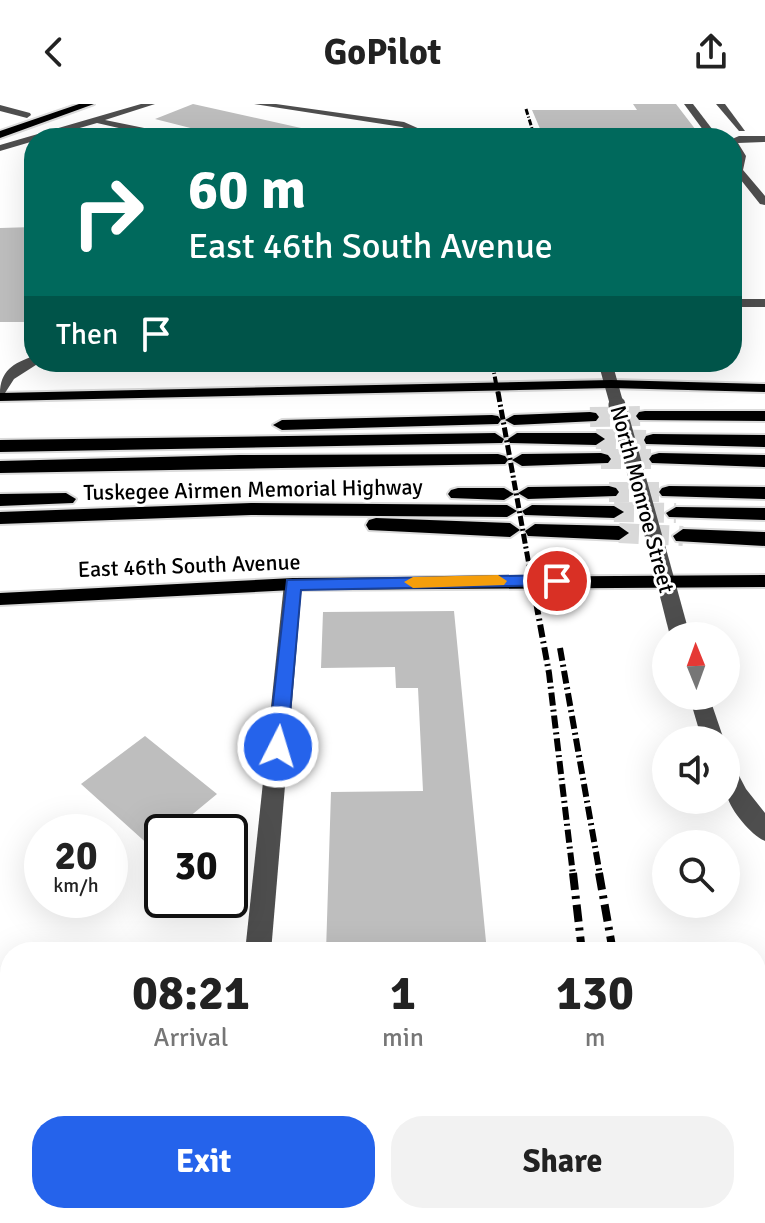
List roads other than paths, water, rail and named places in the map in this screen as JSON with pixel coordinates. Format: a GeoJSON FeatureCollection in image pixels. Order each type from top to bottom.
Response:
{"type":"FeatureCollection","features":[{"type":"Feature","properties":{"kind":"highway"},"geometry":{"type":"LineString","coordinates":[[0,124],[58,104]]}},
{"type":"Feature","properties":{"kind":"highway"},"geometry":{"type":"LineString","coordinates":[[0,135],[89,104]]}},
{"type":"Feature","properties":{"kind":"highway"},"geometry":{"type":"LineString","coordinates":[[645,416],[765,416]]}},
{"type":"Feature","properties":{"kind":"highway"},"geometry":{"type":"LineString","coordinates":[[514,420],[590,417]]}},
{"type":"Feature","properties":{"kind":"highway"},"geometry":{"type":"LineString","coordinates":[[0,446],[493,429]]}},
{"type":"Feature","properties":{"kind":"highway"},"geometry":{"type":"LineString","coordinates":[[517,439],[596,439]]}},
{"type":"Feature","properties":{"kind":"highway"},"geometry":{"type":"LineString","coordinates":[[765,441],[656,450],[765,461]]}},
{"type":"Feature","properties":{"kind":"highway"},"geometry":{"type":"LineString","coordinates":[[522,460],[601,459]]}},
{"type":"Feature","properties":{"kind":"highway"},"geometry":{"type":"LineString","coordinates":[[0,467],[239,461],[498,460]]}},
{"type":"Feature","properties":{"kind":"highway"},"geometry":{"type":"LineString","coordinates":[[669,492],[765,493]]}},
{"type":"Feature","properties":{"kind":"highway","name":"Tuskegee Airmen Memorial Highway"},"geometry":{"type":"LineString","coordinates":[[0,500],[507,512],[323,524],[251,509],[0,518]]}},
{"type":"Feature","properties":{"kind":"highway"},"geometry":{"type":"LineString","coordinates":[[611,502],[532,512],[619,533]]}},
{"type":"Feature","properties":{"kind":"highway"},"geometry":{"type":"LineString","coordinates":[[676,513],[765,514]]}},
{"type":"Feature","properties":{"kind":"highway"},"geometry":{"type":"LineString","coordinates":[[683,536],[765,539]]}},
{"type":"Feature","properties":{"kind":"main road"},"geometry":{"type":"LineString","coordinates":[[0,397],[611,384],[765,388]]}},
{"type":"Feature","properties":{"kind":"main road","name":"East 46th South Avenue"},"geometry":{"type":"LineString","coordinates":[[0,599],[293,584],[765,581]]}},
{"type":"Feature","properties":{"kind":"street"},"geometry":{"type":"LineString","coordinates":[[71,128],[151,104]]}},
{"type":"Feature","properties":{"kind":"street"},"geometry":{"type":"LineString","coordinates":[[258,104],[410,128]]}},
{"type":"Feature","properties":{"kind":"street"},"geometry":{"type":"LineString","coordinates":[[688,104],[706,128]]}},
{"type":"Feature","properties":{"kind":"street"},"geometry":{"type":"LineString","coordinates":[[720,104],[741,128]]}},
{"type":"Feature","properties":{"kind":"street"},"geometry":{"type":"LineString","coordinates":[[0,108],[27,115]]}},
{"type":"Feature","properties":{"kind":"street"},"geometry":{"type":"LineString","coordinates":[[95,121],[131,128]]}},
{"type":"Feature","properties":{"kind":"street"},"geometry":{"type":"LineString","coordinates":[[742,138],[765,139]]}},
{"type":"Feature","properties":{"kind":"street"},"geometry":{"type":"LineString","coordinates":[[0,148],[24,142]]}},
{"type":"Feature","properties":{"kind":"street"},"geometry":{"type":"LineString","coordinates":[[742,175],[764,202]]}},
{"type":"Feature","properties":{"kind":"street"},"geometry":{"type":"LineString","coordinates":[[742,303],[765,303]]}},
{"type":"Feature","properties":{"kind":"street"},"geometry":{"type":"LineString","coordinates":[[0,390],[9,376],[24,366]]}},
{"type":"Feature","properties":{"kind":"street","name":"North Monroe Street"},"geometry":{"type":"LineString","coordinates":[[608,372],[676,622]]}},
{"type":"Feature","properties":{"kind":"street"},"geometry":{"type":"LineString","coordinates":[[259,942],[293,584]]}},
{"type":"Feature","properties":{"kind":"street"},"geometry":{"type":"LineString","coordinates":[[740,799],[765,831]]}},
{"type":"Feature","properties":{"kind":"tunnel"},"geometry":{"type":"LineString","coordinates":[[590,417],[645,416]]}},
{"type":"Feature","properties":{"kind":"tunnel"},"geometry":{"type":"LineString","coordinates":[[596,439],[653,440]]}},
{"type":"Feature","properties":{"kind":"tunnel"},"geometry":{"type":"LineString","coordinates":[[601,459],[659,459]]}},
{"type":"Feature","properties":{"kind":"tunnel"},"geometry":{"type":"LineString","coordinates":[[609,492],[669,492]]}},
{"type":"Feature","properties":{"kind":"tunnel"},"geometry":{"type":"LineString","coordinates":[[614,512],[676,513]]}},
{"type":"Feature","properties":{"kind":"tunnel"},"geometry":{"type":"LineString","coordinates":[[619,533],[683,536]]}},
{"type":"Feature","properties":{"kind":"railway"},"geometry":{"type":"LineString","coordinates":[[526,109],[532,128]]}},
{"type":"Feature","properties":{"kind":"railway"},"geometry":{"type":"LineString","coordinates":[[494,372],[498,394]]}},
{"type":"Feature","properties":{"kind":"railway"},"geometry":{"type":"LineString","coordinates":[[498,392],[536,604]]}},
{"type":"Feature","properties":{"kind":"railway"},"geometry":{"type":"LineString","coordinates":[[536,602],[549,673],[573,875]]}},
{"type":"Feature","properties":{"kind":"railway"},"geometry":{"type":"LineString","coordinates":[[560,648],[600,875]]}},
{"type":"Feature","properties":{"kind":"railway"},"geometry":{"type":"LineString","coordinates":[[573,873],[581,942]]}},
{"type":"Feature","properties":{"kind":"railway"},"geometry":{"type":"LineString","coordinates":[[599,873],[611,942]]}}]}
